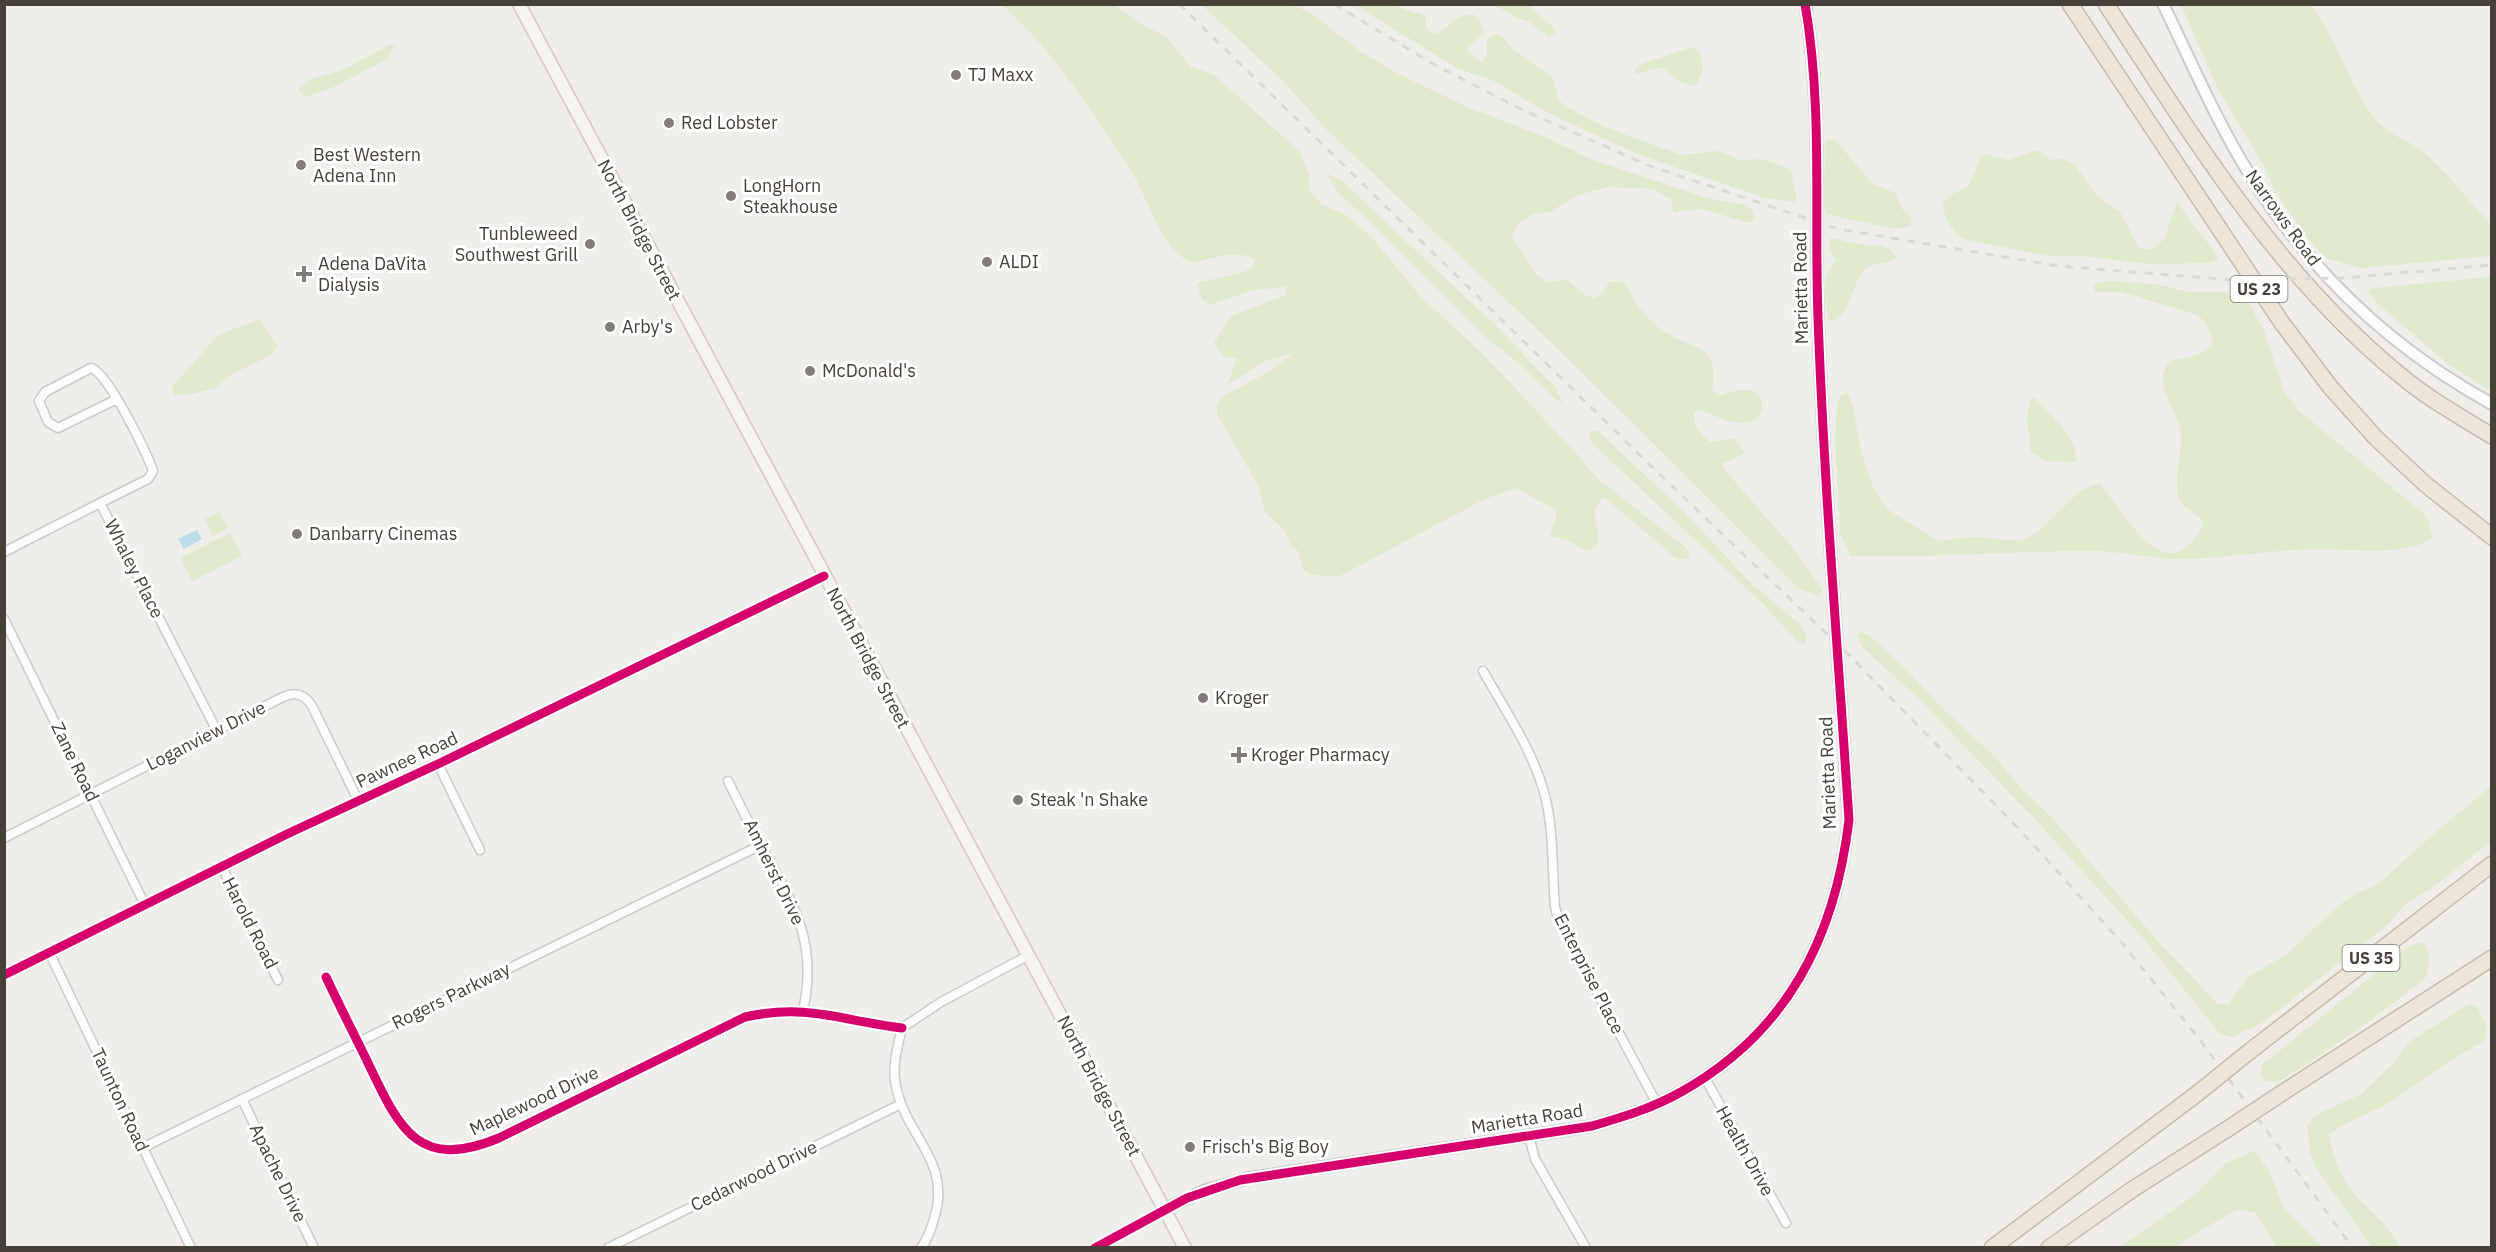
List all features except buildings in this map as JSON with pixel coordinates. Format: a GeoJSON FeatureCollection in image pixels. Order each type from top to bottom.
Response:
{"type":"FeatureCollection","features":[{"type":"Feature","properties":{"kind":"highway","name":"US 23"},"geometry":{"type":"LineString","coordinates":[[2070,4],[2282,323],[2331,388],[2376,438],[2417,476],[2492,537]]}},
{"type":"Feature","properties":{"kind":"highway","name":"US 23"},"geometry":{"type":"LineString","coordinates":[[2106,4],[2222,180],[2263,235],[2299,277],[2338,318],[2401,376],[2492,435]]}},
{"type":"Feature","properties":{"kind":"highway","name":"US 35"},"geometry":{"type":"LineString","coordinates":[[1992,1248],[2492,864]]}},
{"type":"Feature","properties":{"kind":"highway"},"geometry":{"type":"LineString","coordinates":[[2049,1248],[2133,1189],[2492,958]]}},
{"type":"Feature","properties":{"kind":"main road","name":"North Bridge Street"},"geometry":{"type":"LineString","coordinates":[[519,4],[1185,1248]]}},
{"type":"Feature","properties":{"kind":"street","name":"Marietta Road"},"geometry":{"type":"LineString","coordinates":[[1165,1209],[1203,1191],[1249,1178],[1592,1126],[1657,1104],[1704,1078],[1755,1036],[1789,995],[1802,974],[1831,914],[1840,879],[1849,820],[1819,361],[1815,254],[1815,102],[1805,4]]}},
{"type":"Feature","properties":{"kind":"street","name":"Narrows Road"},"geometry":{"type":"LineString","coordinates":[[2163,4],[2231,143],[2295,240],[2354,304],[2397,343],[2454,383],[2492,404]]}},
{"type":"Feature","properties":{"kind":"street","name":"Whaley Place"},"geometry":{"type":"LineString","coordinates":[[117,399],[58,428],[48,422],[39,401],[45,392],[91,368],[99,372],[117,399],[153,471],[148,479],[100,503],[217,731]]}},
{"type":"Feature","properties":{"kind":"street"},"geometry":{"type":"LineString","coordinates":[[4,552],[100,503]]}},
{"type":"Feature","properties":{"kind":"street","name":"Pawnee Road"},"geometry":{"type":"LineString","coordinates":[[4,975],[358,800],[438,764],[824,576]]}},
{"type":"Feature","properties":{"kind":"street","name":"Zane Road"},"geometry":{"type":"LineString","coordinates":[[4,619],[145,905]]}},
{"type":"Feature","properties":{"kind":"street","name":"Enterprise Place"},"geometry":{"type":"LineString","coordinates":[[1483,671],[1535,766],[1542,785],[1548,814],[1555,907],[1558,919],[1657,1104]]}},
{"type":"Feature","properties":{"kind":"street","name":"Loganview Drive"},"geometry":{"type":"LineString","coordinates":[[4,838],[289,694],[305,697],[312,706],[358,800]]}},
{"type":"Feature","properties":{"kind":"street"},"geometry":{"type":"LineString","coordinates":[[438,764],[480,850]]}},
{"type":"Feature","properties":{"kind":"street","name":"Amherst Drive"},"geometry":{"type":"LineString","coordinates":[[728,782],[793,903],[806,941],[809,964],[808,989],[803,1010]]}},
{"type":"Feature","properties":{"kind":"street","name":"Rogers Parkway"},"geometry":{"type":"LineString","coordinates":[[142,1148],[761,845]]}},
{"type":"Feature","properties":{"kind":"street","name":"Harold Road"},"geometry":{"type":"LineString","coordinates":[[222,867],[278,980]]}},
{"type":"Feature","properties":{"kind":"street","name":"Taunton Road"},"geometry":{"type":"LineString","coordinates":[[50,952],[191,1248]]}},
{"type":"Feature","properties":{"kind":"street"},"geometry":{"type":"LineString","coordinates":[[803,1010],[902,1028],[927,1011],[1029,954]]}},
{"type":"Feature","properties":{"kind":"street","name":"Maplewood Drive"},"geometry":{"type":"LineString","coordinates":[[326,977],[389,1106],[407,1132],[424,1144],[441,1149],[468,1150],[499,1138],[727,1025],[766,1012],[803,1010]]}},
{"type":"Feature","properties":{"kind":"street"},"geometry":{"type":"LineString","coordinates":[[902,1028],[894,1073],[901,1104],[929,1153],[940,1199],[921,1248]]}},
{"type":"Feature","properties":{"kind":"street","name":"Health Drive"},"geometry":{"type":"LineString","coordinates":[[1704,1078],[1786,1223]]}},
{"type":"Feature","properties":{"kind":"street","name":"Apache Drive"},"geometry":{"type":"LineString","coordinates":[[242,1099],[314,1248]]}},
{"type":"Feature","properties":{"kind":"street","name":"Cedarwood Drive"},"geometry":{"type":"LineString","coordinates":[[608,1248],[901,1104]]}},
{"type":"Feature","properties":{"kind":"street"},"geometry":{"type":"LineString","coordinates":[[1529,1136],[1535,1159],[1586,1248]]}},
{"type":"Feature","properties":{"kind":"street"},"geometry":{"type":"LineString","coordinates":[[1095,1248],[1165,1209]]}},
{"type":"Feature","properties":{"kind":"green space"},"geometry":{"type":"Polygon","coordinates":[[[1002,5],[1115,5],[1139,23],[1165,36],[1191,67],[1213,74],[1299,151],[1309,173],[1309,189],[1321,204],[1348,216],[1374,240],[1421,297],[1482,353],[1598,479],[1685,547],[1690,554],[1689,559],[1677,559],[1604,497],[1597,505],[1595,513],[1598,541],[1594,547],[1586,551],[1567,540],[1550,536],[1556,510],[1516,488],[1485,499],[1340,576],[1309,575],[1303,568],[1298,551],[1291,546],[1284,530],[1265,512],[1258,485],[1217,414],[1217,405],[1222,397],[1268,372],[1294,353],[1267,360],[1228,384],[1237,358],[1224,357],[1214,343],[1231,316],[1286,295],[1287,287],[1253,290],[1210,305],[1202,300],[1197,283],[1244,272],[1253,267],[1255,260],[1232,255],[1191,263],[1179,255],[1162,233],[1136,180],[1086,103],[1038,41],[1002,5]]]}},
{"type":"Feature","properties":{"kind":"green space"},"geometry":{"type":"Polygon","coordinates":[[[1202,5],[1293,5],[1311,13],[1360,51],[1397,73],[1467,107],[1545,137],[1590,159],[1707,198],[1744,205],[1752,210],[1755,219],[1749,223],[1703,209],[1673,212],[1672,200],[1653,189],[1609,187],[1578,195],[1550,212],[1533,214],[1517,225],[1512,237],[1537,275],[1548,283],[1567,279],[1585,295],[1594,298],[1602,294],[1610,281],[1625,283],[1639,307],[1653,323],[1670,335],[1707,354],[1712,362],[1714,374],[1712,390],[1718,396],[1748,390],[1759,396],[1762,402],[1762,412],[1748,422],[1732,422],[1700,410],[1694,413],[1696,426],[1710,442],[1734,438],[1745,453],[1724,463],[1723,468],[1792,547],[1823,590],[1818,596],[1798,588],[1559,350],[1325,128],[1283,81],[1202,5]]]}},
{"type":"Feature","properties":{"kind":"green space"},"geometry":{"type":"Polygon","coordinates":[[[1355,5],[1393,5],[1425,16],[1427,30],[1438,34],[1458,17],[1473,14],[1480,21],[1484,33],[1468,48],[1468,52],[1482,63],[1487,55],[1487,40],[1496,34],[1501,35],[1513,49],[1553,78],[1559,101],[1570,109],[1605,127],[1681,155],[1720,151],[1741,161],[1766,161],[1791,170],[1797,198],[1794,202],[1765,198],[1637,154],[1546,112],[1494,81],[1457,68],[1355,5]]]}},
{"type":"Feature","properties":{"kind":"green space"},"geometry":{"type":"Polygon","coordinates":[[[1494,5],[1528,5],[1553,27],[1556,33],[1549,37],[1528,21],[1517,18],[1494,5]]]}},
{"type":"Feature","properties":{"kind":"green space"},"geometry":{"type":"Polygon","coordinates":[[[2181,5],[2311,5],[2330,34],[2369,111],[2389,132],[2427,155],[2491,225],[2491,256],[2360,268],[2326,258],[2309,240],[2274,190],[2265,168],[2219,91],[2181,5]]]}},
{"type":"Feature","properties":{"kind":"green space"},"geometry":{"type":"Polygon","coordinates":[[[390,45],[395,46],[387,59],[334,87],[306,97],[299,92],[299,88],[311,79],[342,70],[390,45]]]}},
{"type":"Feature","properties":{"kind":"green space"},"geometry":{"type":"Polygon","coordinates":[[[1693,47],[1699,50],[1703,68],[1697,85],[1679,81],[1660,67],[1636,74],[1634,71],[1641,64],[1693,47]]]}},
{"type":"Feature","properties":{"kind":"green space"},"geometry":{"type":"Polygon","coordinates":[[[1827,139],[1836,141],[1873,184],[1895,193],[1902,209],[1912,218],[1910,226],[1893,229],[1827,214],[1822,197],[1824,150],[1827,139]]]}},
{"type":"Feature","properties":{"kind":"green space"},"geometry":{"type":"Polygon","coordinates":[[[2038,150],[2051,160],[2064,159],[2075,165],[2096,195],[2120,212],[2139,248],[2152,250],[2164,239],[2177,202],[2219,260],[2209,263],[2151,264],[2080,256],[2048,256],[1963,239],[1947,219],[1943,203],[1952,194],[1968,187],[1981,157],[1985,154],[2007,160],[2038,150]]]}},
{"type":"Feature","properties":{"kind":"green space"},"geometry":{"type":"Polygon","coordinates":[[[1326,173],[1342,181],[1494,324],[1555,387],[1563,403],[1555,399],[1518,363],[1487,338],[1338,193],[1326,173]]]}},
{"type":"Feature","properties":{"kind":"green space"},"geometry":{"type":"Polygon","coordinates":[[[1830,238],[1885,247],[1896,258],[1865,269],[1860,275],[1848,305],[1833,321],[1828,320],[1825,295],[1828,273],[1837,259],[1829,250],[1830,238]]]}},
{"type":"Feature","properties":{"kind":"green space"},"geometry":{"type":"Polygon","coordinates":[[[2491,277],[2491,391],[2448,364],[2378,304],[2369,293],[2370,289],[2374,288],[2491,277]]]}},
{"type":"Feature","properties":{"kind":"green space"},"geometry":{"type":"Polygon","coordinates":[[[2107,281],[2154,284],[2190,292],[2225,292],[2243,298],[2250,305],[2264,331],[2284,391],[2298,410],[2423,513],[2428,520],[2433,538],[2422,544],[2393,550],[2317,549],[2181,559],[2091,551],[1850,556],[1840,532],[1835,440],[1837,404],[1840,396],[1847,392],[1853,406],[1861,452],[1874,489],[1887,509],[1938,541],[1976,537],[2020,541],[2037,533],[2080,491],[2099,483],[2134,529],[2148,542],[2162,551],[2176,553],[2190,544],[2204,523],[2184,506],[2179,498],[2177,481],[2181,446],[2180,429],[2166,395],[2163,378],[2170,361],[2194,356],[2209,348],[2213,343],[2211,334],[2205,323],[2195,314],[2121,292],[2095,292],[2094,284],[2107,281]]]}},
{"type":"Feature","properties":{"kind":"green space"},"geometry":{"type":"Polygon","coordinates":[[[260,319],[277,346],[271,355],[232,374],[215,388],[192,394],[174,395],[172,387],[218,335],[260,319]]]}},
{"type":"Feature","properties":{"kind":"green space"},"geometry":{"type":"Polygon","coordinates":[[[2035,398],[2068,436],[2076,454],[2076,462],[2046,461],[2031,452],[2027,417],[2030,399],[2035,398]]]}},
{"type":"Feature","properties":{"kind":"green space"},"geometry":{"type":"Polygon","coordinates":[[[1591,430],[1598,431],[1682,510],[1753,585],[1801,625],[1807,637],[1805,645],[1797,641],[1763,604],[1593,444],[1588,437],[1591,430]]]}},
{"type":"Feature","properties":{"kind":"green space"},"geometry":{"type":"Polygon","coordinates":[[[219,512],[228,528],[213,536],[205,519],[219,512]]]}},
{"type":"Feature","properties":{"kind":"green space"},"geometry":{"type":"Polygon","coordinates":[[[230,533],[242,556],[192,581],[181,558],[230,533]]]}},
{"type":"Feature","properties":{"kind":"green space"},"geometry":{"type":"Polygon","coordinates":[[[1860,632],[1869,635],[1908,671],[1940,706],[1995,757],[2020,787],[2054,820],[2155,938],[2218,1004],[2228,1004],[2248,977],[2287,954],[2338,906],[2358,892],[2377,885],[2491,786],[2491,841],[2432,888],[2406,904],[2385,927],[2262,1023],[2232,1037],[2220,1034],[2143,938],[2031,815],[1917,697],[1862,647],[1857,635],[1860,632]]]}},
{"type":"Feature","properties":{"kind":"green space"},"geometry":{"type":"Polygon","coordinates":[[[2422,942],[2429,953],[2427,976],[2373,1019],[2296,1071],[2277,1083],[2265,1081],[2260,1074],[2262,1065],[2408,947],[2422,942]]]}},
{"type":"Feature","properties":{"kind":"green space"},"geometry":{"type":"Polygon","coordinates":[[[2469,1004],[2478,1008],[2487,1028],[2484,1041],[2390,1102],[2343,1125],[2329,1135],[2336,1162],[2349,1187],[2389,1230],[2400,1247],[2372,1247],[2317,1169],[2310,1153],[2307,1126],[2316,1115],[2361,1094],[2393,1064],[2409,1042],[2469,1004]]]}},
{"type":"Feature","properties":{"kind":"green space"},"geometry":{"type":"Polygon","coordinates":[[[2254,1151],[2268,1169],[2284,1208],[2323,1247],[2277,1247],[2256,1213],[2237,1209],[2174,1247],[2120,1247],[2196,1194],[2226,1163],[2254,1151]]]}},
{"type":"Feature","properties":{"kind":"water"},"geometry":{"type":"Polygon","coordinates":[[[197,530],[202,539],[184,549],[178,539],[197,530]]]}},
{"type":"Feature","properties":{"kind":"railway"},"geometry":{"type":"LineString","coordinates":[[1179,4],[1650,465],[1848,654],[2020,830],[2123,944],[2200,1040],[2353,1248]]}},
{"type":"Feature","properties":{"kind":"railway"},"geometry":{"type":"LineString","coordinates":[[1334,4],[1433,64],[1527,112],[1650,166],[1838,229],[2058,266],[2233,280],[2343,278],[2492,265]]}},
{"type":"Feature","properties":{"kind":"cycle path"},"geometry":{"type":"LineString","coordinates":[[1095,1248],[1187,1198],[1240,1180],[1592,1126],[1626,1116],[1670,1098],[1718,1068],[1750,1041],[1777,1010],[1800,977],[1818,942],[1832,903],[1849,820],[1821,380],[1814,82],[1805,4]]}},
{"type":"Feature","properties":{"kind":"cycle path"},"geometry":{"type":"LineString","coordinates":[[4,975],[287,834],[438,764],[824,576]]}},
{"type":"Feature","properties":{"kind":"cycle path"},"geometry":{"type":"LineString","coordinates":[[326,977],[380,1088],[403,1125],[416,1138],[431,1147],[449,1150],[472,1147],[499,1138],[745,1017],[767,1013],[806,1012],[902,1028]]}},
{"type":"Feature","properties":{"kind":"place","name":"TJ Maxx"},"geometry":{"type":"Point","coordinates":[956,75]}},
{"type":"Feature","properties":{"kind":"place","name":"Red Lobster"},"geometry":{"type":"Point","coordinates":[669,123]}},
{"type":"Feature","properties":{"kind":"place","name":"Best Western Adena Inn"},"geometry":{"type":"Point","coordinates":[301,165]}},
{"type":"Feature","properties":{"kind":"place","name":"LongHorn Steakhouse"},"geometry":{"type":"Point","coordinates":[731,196]}},
{"type":"Feature","properties":{"kind":"place","name":"Tunbleweed Southwest Grill"},"geometry":{"type":"Point","coordinates":[590,244]}},
{"type":"Feature","properties":{"kind":"place","name":"ALDI"},"geometry":{"type":"Point","coordinates":[987,262]}},
{"type":"Feature","properties":{"kind":"place","name":"Adena DaVita Dialysis"},"geometry":{"type":"Point","coordinates":[304,274]}},
{"type":"Feature","properties":{"kind":"place","name":"Arby's"},"geometry":{"type":"Point","coordinates":[610,327]}},
{"type":"Feature","properties":{"kind":"place","name":"McDonald's"},"geometry":{"type":"Point","coordinates":[810,371]}},
{"type":"Feature","properties":{"kind":"place","name":"Danbarry Cinemas"},"geometry":{"type":"Point","coordinates":[297,534]}},
{"type":"Feature","properties":{"kind":"place","name":"Kroger"},"geometry":{"type":"Point","coordinates":[1203,698]}},
{"type":"Feature","properties":{"kind":"place","name":"Kroger Pharmacy"},"geometry":{"type":"Point","coordinates":[1239,755]}},
{"type":"Feature","properties":{"kind":"place","name":"Steak 'n Shake"},"geometry":{"type":"Point","coordinates":[1018,800]}},
{"type":"Feature","properties":{"kind":"place","name":"Frisch's Big Boy"},"geometry":{"type":"Point","coordinates":[1190,1147]}}]}
